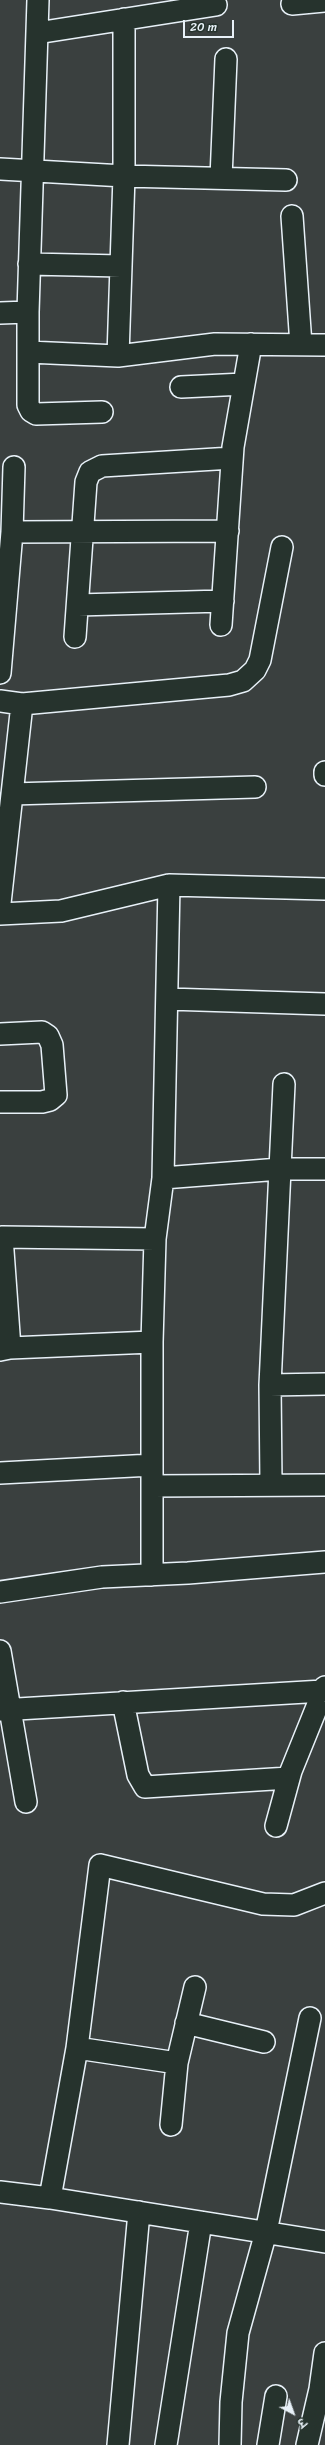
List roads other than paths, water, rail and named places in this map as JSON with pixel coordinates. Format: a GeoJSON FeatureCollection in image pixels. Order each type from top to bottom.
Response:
{"type":"FeatureCollection","features":[{"type":"Feature","properties":{"kind":"street"},"geometry":{"type":"LineString","coordinates":[[38,0],[29,264],[28,405],[31,411],[36,414],[102,412]]}},
{"type":"Feature","properties":{"kind":"street"},"geometry":{"type":"LineString","coordinates":[[292,4],[325,1]]}},
{"type":"Feature","properties":{"kind":"street"},"geometry":{"type":"LineString","coordinates":[[37,33],[124,19],[169,6],[216,5]]}},
{"type":"Feature","properties":{"kind":"street"},"geometry":{"type":"LineString","coordinates":[[118,356],[124,176],[124,19]]}},
{"type":"Feature","properties":{"kind":"street"},"geometry":{"type":"LineString","coordinates":[[221,178],[226,59]]}},
{"type":"Feature","properties":{"kind":"street"},"geometry":{"type":"LineString","coordinates":[[0,169],[124,176],[286,180]]}},
{"type":"Feature","properties":{"kind":"street"},"geometry":{"type":"LineString","coordinates":[[292,216],[301,345]]}},
{"type":"Feature","properties":{"kind":"street"},"geometry":{"type":"LineString","coordinates":[[29,264],[121,266]]}},
{"type":"Feature","properties":{"kind":"street"},"geometry":{"type":"LineString","coordinates":[[0,314],[28,312]]}},
{"type":"Feature","properties":{"kind":"street"},"geometry":{"type":"LineString","coordinates":[[28,352],[118,356],[215,344],[325,345]]}},
{"type":"Feature","properties":{"kind":"street"},"geometry":{"type":"LineString","coordinates":[[221,625],[232,458],[251,344]]}},
{"type":"Feature","properties":{"kind":"street"},"geometry":{"type":"LineString","coordinates":[[181,387],[244,384]]}},
{"type":"Feature","properties":{"kind":"street"},"geometry":{"type":"LineString","coordinates":[[75,637],[86,478],[90,472],[97,467],[232,458]]}},
{"type":"Feature","properties":{"kind":"street"},"geometry":{"type":"LineString","coordinates":[[0,673],[12,532],[14,467]]}},
{"type":"Feature","properties":{"kind":"street"},"geometry":{"type":"LineString","coordinates":[[12,532],[228,531]]}},
{"type":"Feature","properties":{"kind":"street"},"geometry":{"type":"LineString","coordinates":[[0,701],[22,704],[229,685],[243,681],[255,670],[260,660],[282,548]]}},
{"type":"Feature","properties":{"kind":"street"},"geometry":{"type":"LineString","coordinates":[[78,605],[223,601]]}},
{"type":"Feature","properties":{"kind":"street"},"geometry":{"type":"LineString","coordinates":[[0,903],[22,704]]}},
{"type":"Feature","properties":{"kind":"street"},"geometry":{"type":"LineString","coordinates":[[12,794],[255,786]]}},
{"type":"Feature","properties":{"kind":"street"},"geometry":{"type":"LineString","coordinates":[[0,914],[61,911],[169,885],[325,889]]}},
{"type":"Feature","properties":{"kind":"street"},"geometry":{"type":"LineString","coordinates":[[152,1575],[152,1342],[155,1239],[163,1178],[168,999],[169,885]]}},
{"type":"Feature","properties":{"kind":"street"},"geometry":{"type":"LineString","coordinates":[[168,999],[325,1004]]}},
{"type":"Feature","properties":{"kind":"street"},"geometry":{"type":"LineString","coordinates":[[0,1034],[42,1032],[48,1036],[52,1045],[56,1095],[50,1100],[42,1102],[0,1102]]}},
{"type":"Feature","properties":{"kind":"street"},"geometry":{"type":"LineString","coordinates":[[271,1484],[270,1385],[284,1084]]}},
{"type":"Feature","properties":{"kind":"street"},"geometry":{"type":"LineString","coordinates":[[163,1178],[280,1169],[325,1169]]}},
{"type":"Feature","properties":{"kind":"street"},"geometry":{"type":"LineString","coordinates":[[152,1342],[5,1349],[2,1237],[155,1239]]}},
{"type":"Feature","properties":{"kind":"street"},"geometry":{"type":"LineString","coordinates":[[270,1385],[325,1384]]}},
{"type":"Feature","properties":{"kind":"street"},"geometry":{"type":"LineString","coordinates":[[0,1473],[152,1465]]}},
{"type":"Feature","properties":{"kind":"street"},"geometry":{"type":"LineString","coordinates":[[152,1486],[271,1484],[325,1485]]}},
{"type":"Feature","properties":{"kind":"street"},"geometry":{"type":"LineString","coordinates":[[0,1592],[102,1577],[152,1575],[325,1562]]}},
{"type":"Feature","properties":{"kind":"street"},"geometry":{"type":"LineString","coordinates":[[0,1651],[4,1709],[26,1802]]}},
{"type":"Feature","properties":{"kind":"street"},"geometry":{"type":"LineString","coordinates":[[4,1709],[324,1689],[289,1778],[276,1826]]}},
{"type":"Feature","properties":{"kind":"street"},"geometry":{"type":"LineString","coordinates":[[123,1702],[138,1775],[145,1787],[289,1778]]}},
{"type":"Feature","properties":{"kind":"street"},"geometry":{"type":"LineString","coordinates":[[50,2198],[77,2048],[100,1865],[263,1904],[294,1905],[325,1893]]}},
{"type":"Feature","properties":{"kind":"street"},"geometry":{"type":"LineString","coordinates":[[171,2125],[177,2063],[195,1987]]}},
{"type":"Feature","properties":{"kind":"street"},"geometry":{"type":"LineString","coordinates":[[230,2445],[231,2402],[238,2333],[266,2232],[310,2018]]}},
{"type":"Feature","properties":{"kind":"street"},"geometry":{"type":"LineString","coordinates":[[186,2023],[264,2042]]}},
{"type":"Feature","properties":{"kind":"street"},"geometry":{"type":"LineString","coordinates":[[77,2048],[177,2063]]}},
{"type":"Feature","properties":{"kind":"street"},"geometry":{"type":"LineString","coordinates":[[0,2192],[50,2198],[325,2242]]}},
{"type":"Feature","properties":{"kind":"street"},"geometry":{"type":"LineString","coordinates":[[118,2445],[139,2212]]}},
{"type":"Feature","properties":{"kind":"street"},"geometry":{"type":"LineString","coordinates":[[166,2445],[201,2222]]}},
{"type":"Feature","properties":{"kind":"street"},"geometry":{"type":"LineString","coordinates":[[307,2445],[320,2389],[325,2353]]}},
{"type":"Feature","properties":{"kind":"street"},"geometry":{"type":"LineString","coordinates":[[268,2445],[276,2396]]}}]}
